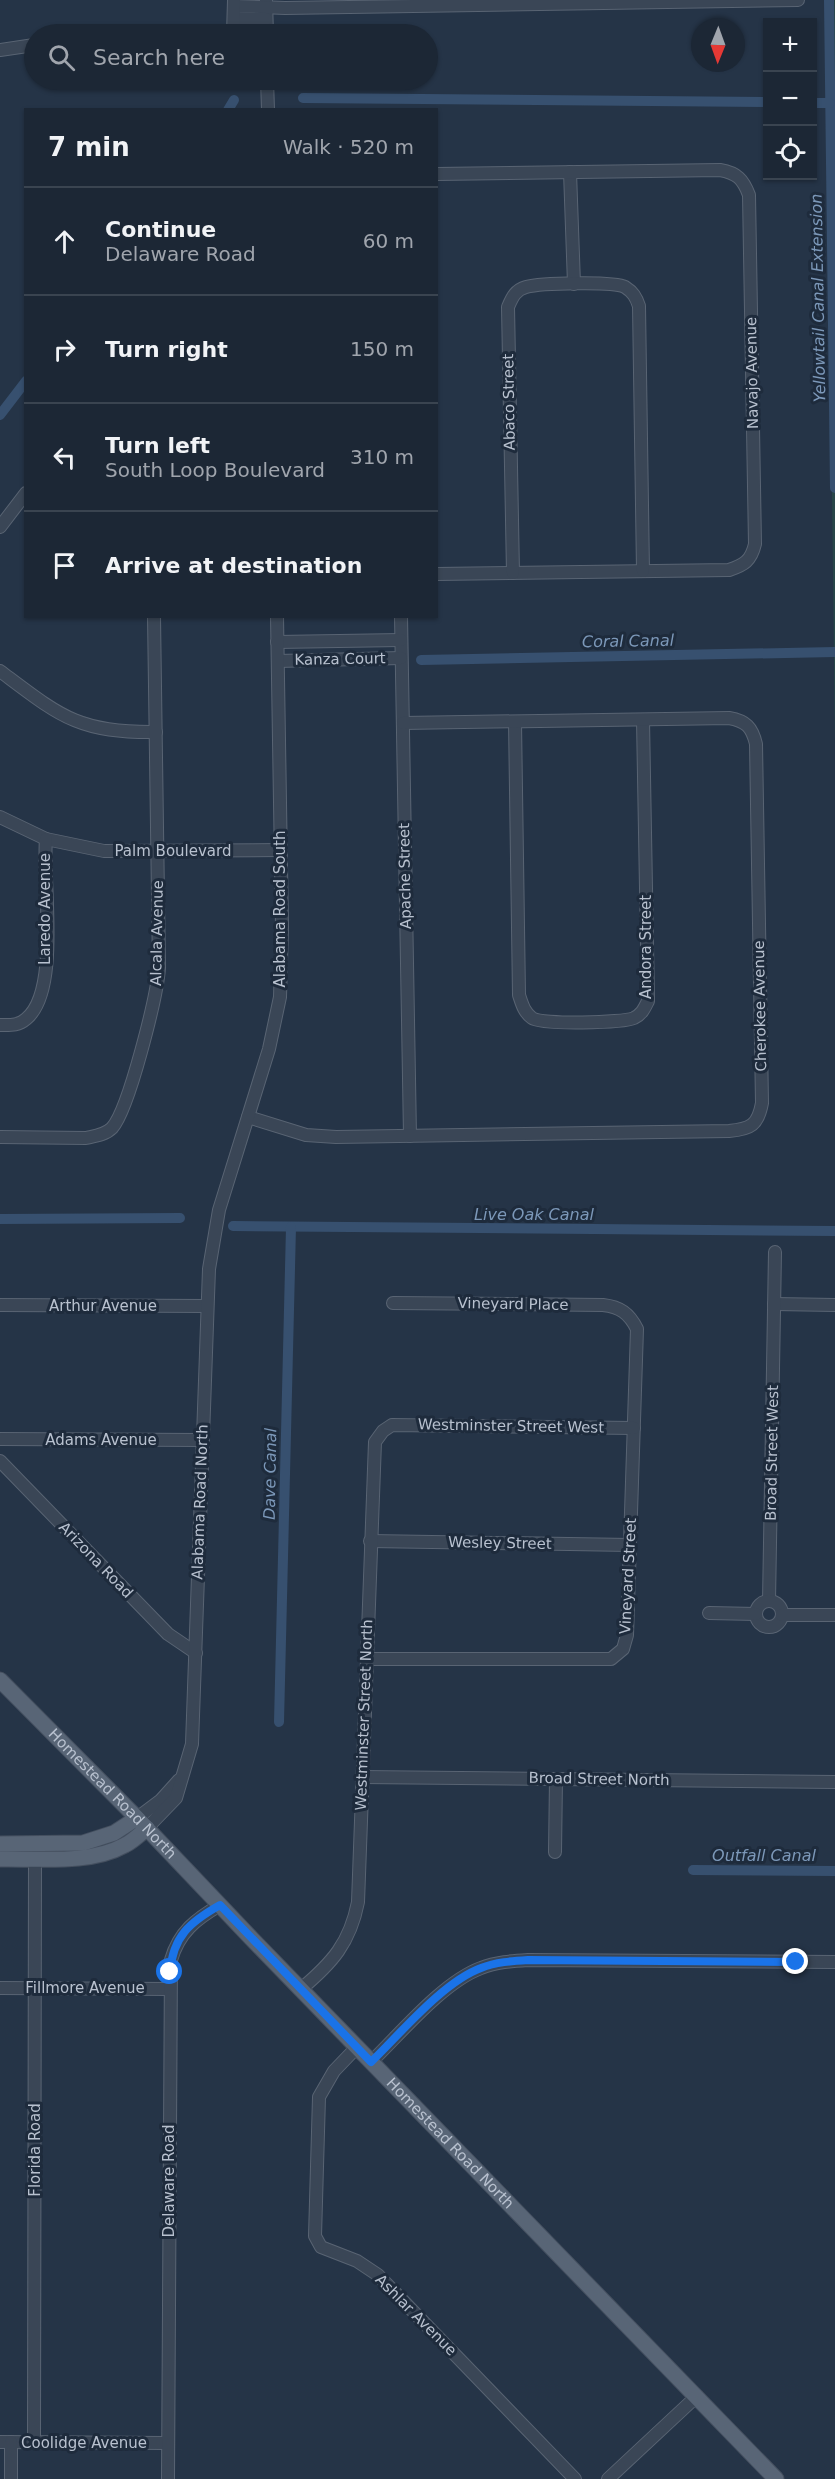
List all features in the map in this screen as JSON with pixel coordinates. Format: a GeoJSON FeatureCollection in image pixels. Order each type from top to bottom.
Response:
{"type":"FeatureCollection","features":[{"type":"Feature","properties":{"kind":"main road","name":"Homestead Road North"},"geometry":{"type":"LineString","coordinates":[[0,1680],[142,1823],[776,2479]]}},
{"type":"Feature","properties":{"kind":"main road"},"geometry":{"type":"LineString","coordinates":[[0,1844],[83,1843],[142,1823]]}},
{"type":"Feature","properties":{"kind":"main road"},"geometry":{"type":"LineString","coordinates":[[0,1858],[70,1858],[110,1851],[125,1845],[142,1823]]}},
{"type":"Feature","properties":{"kind":"street"},"geometry":{"type":"LineString","coordinates":[[235,8],[266,3],[285,8],[391,3],[798,0]]}},
{"type":"Feature","properties":{"kind":"street"},"geometry":{"type":"LineString","coordinates":[[266,3],[266,24]]}},
{"type":"Feature","properties":{"kind":"street"},"geometry":{"type":"LineString","coordinates":[[235,8],[266,19]]}},
{"type":"Feature","properties":{"kind":"street"},"geometry":{"type":"LineString","coordinates":[[234,24],[235,8]]}},
{"type":"Feature","properties":{"kind":"street"},"geometry":{"type":"LineString","coordinates":[[0,50],[24,46]]}},
{"type":"Feature","properties":{"kind":"street"},"geometry":{"type":"LineString","coordinates":[[267,90],[268,108]]}},
{"type":"Feature","properties":{"kind":"street","name":"Navajo Avenue"},"geometry":{"type":"LineString","coordinates":[[438,174],[720,170],[733,172],[744,181],[749,195],[755,544],[753,555],[744,566],[729,570],[438,574]]}},
{"type":"Feature","properties":{"kind":"street"},"geometry":{"type":"LineString","coordinates":[[570,172],[574,284]]}},
{"type":"Feature","properties":{"kind":"street","name":"Abaco Street"},"geometry":{"type":"LineString","coordinates":[[513,573],[508,307],[513,294],[525,287],[574,284],[624,286],[634,294],[639,306],[643,571]]}},
{"type":"Feature","properties":{"kind":"street"},"geometry":{"type":"LineString","coordinates":[[0,527],[24,496]]}},
{"type":"Feature","properties":{"kind":"street","name":"Alcala Avenue"},"geometry":{"type":"LineString","coordinates":[[0,1137],[93,1137],[110,1130],[118,1119],[154,1006],[158,982],[160,936],[154,618]]}},
{"type":"Feature","properties":{"kind":"street","name":"Alabama Road South"},"geometry":{"type":"LineString","coordinates":[[215,1228],[226,1183],[269,1049],[280,997],[281,850],[277,618]]}},
{"type":"Feature","properties":{"kind":"street","name":"Apache Street"},"geometry":{"type":"LineString","coordinates":[[401,618],[410,1136]]}},
{"type":"Feature","properties":{"kind":"street","name":"Kanza Court"},"geometry":{"type":"LineString","coordinates":[[278,642],[401,640]]}},
{"type":"Feature","properties":{"kind":"street","name":"Kanza Court"},"geometry":{"type":"LineString","coordinates":[[278,661],[402,658]]}},
{"type":"Feature","properties":{"kind":"street"},"geometry":{"type":"LineString","coordinates":[[0,671],[47,706],[76,722],[122,732],[156,732]]}},
{"type":"Feature","properties":{"kind":"street","name":"Cherokee Avenue"},"geometry":{"type":"LineString","coordinates":[[248,1117],[282,1129],[322,1137],[729,1131],[742,1130],[752,1125],[760,1117],[762,1103],[757,768],[753,730],[742,720],[729,718],[403,723]]}},
{"type":"Feature","properties":{"kind":"street","name":"Andora Street"},"geometry":{"type":"LineString","coordinates":[[515,722],[519,995],[524,1010],[534,1020],[578,1022],[632,1019],[642,1013],[648,1001],[643,720]]}},
{"type":"Feature","properties":{"kind":"street","name":"Palm Boulevard"},"geometry":{"type":"LineString","coordinates":[[0,817],[46,839],[104,851],[281,850]]}},
{"type":"Feature","properties":{"kind":"street","name":"Laredo Avenue"},"geometry":{"type":"LineString","coordinates":[[0,1025],[14,1026],[25,1020],[32,1013],[43,987],[47,951],[46,839]]}},
{"type":"Feature","properties":{"kind":"street","name":"Alabama Road North"},"geometry":{"type":"LineString","coordinates":[[142,1823],[184,1775],[192,1744],[207,1306],[215,1228]]}},
{"type":"Feature","properties":{"kind":"street","name":"Broad Street West"},"geometry":{"type":"LineString","coordinates":[[769,1601],[775,1252]]}},
{"type":"Feature","properties":{"kind":"street","name":"Vineyard Place"},"geometry":{"type":"LineString","coordinates":[[393,1304],[603,1305],[613,1306],[630,1315]]}},
{"type":"Feature","properties":{"kind":"street"},"geometry":{"type":"LineString","coordinates":[[774,1304],[835,1305]]}},
{"type":"Feature","properties":{"kind":"street","name":"Arthur Avenue"},"geometry":{"type":"LineString","coordinates":[[0,1305],[207,1306]]}},
{"type":"Feature","properties":{"kind":"street","name":"Vineyard Street"},"geometry":{"type":"LineString","coordinates":[[366,1659],[611,1659],[623,1649],[627,1635],[637,1329],[630,1315]]}},
{"type":"Feature","properties":{"kind":"street","name":"Westminster Street West"},"geometry":{"type":"LineString","coordinates":[[389,1427],[491,1425],[634,1428]]}},
{"type":"Feature","properties":{"kind":"street","name":"Westminster Street North"},"geometry":{"type":"LineString","coordinates":[[301,1989],[322,1972],[340,1950],[347,1939],[355,1917],[359,1888],[375,1442],[389,1427]]}},
{"type":"Feature","properties":{"kind":"street","name":"Adams Avenue"},"geometry":{"type":"LineString","coordinates":[[0,1439],[202,1440]]}},
{"type":"Feature","properties":{"kind":"street","name":"Arizona Road"},"geometry":{"type":"LineString","coordinates":[[0,1461],[168,1634],[196,1653]]}},
{"type":"Feature","properties":{"kind":"street","name":"Wesley Street"},"geometry":{"type":"LineString","coordinates":[[370,1541],[630,1545]]}},
{"type":"Feature","properties":{"kind":"street"},"geometry":{"type":"LineString","coordinates":[[769,1601],[777,1604],[782,1615],[779,1622],[767,1626],[760,1622],[756,1614],[762,1604],[769,1601]]}},
{"type":"Feature","properties":{"kind":"street"},"geometry":{"type":"LineString","coordinates":[[709,1613],[756,1614]]}},
{"type":"Feature","properties":{"kind":"street"},"geometry":{"type":"LineString","coordinates":[[782,1615],[835,1615]]}},
{"type":"Feature","properties":{"kind":"street","name":"Broad Street North"},"geometry":{"type":"LineString","coordinates":[[362,1777],[835,1782]]}},
{"type":"Feature","properties":{"kind":"street"},"geometry":{"type":"LineString","coordinates":[[555,1852],[556,1779]]}},
{"type":"Feature","properties":{"kind":"street","name":"Florida Road"},"geometry":{"type":"LineString","coordinates":[[34,2442],[35,1858]]}},
{"type":"Feature","properties":{"kind":"street","name":"Delaware Road"},"geometry":{"type":"LineString","coordinates":[[168,2479],[171,1960],[175,1945],[183,1933],[200,1917],[220,1905]]}},
{"type":"Feature","properties":{"kind":"street"},"geometry":{"type":"LineString","coordinates":[[371,2062],[458,1981],[480,1968],[494,1964],[528,1960],[835,1962]]}},
{"type":"Feature","properties":{"kind":"street","name":"Fillmore Avenue"},"geometry":{"type":"LineString","coordinates":[[0,1988],[170,1989]]}},
{"type":"Feature","properties":{"kind":"street","name":"Ashlar Avenue"},"geometry":{"type":"LineString","coordinates":[[357,2047],[334,2071],[319,2097],[315,2236],[321,2247],[357,2261],[378,2275],[574,2479]]}},
{"type":"Feature","properties":{"kind":"street"},"geometry":{"type":"LineString","coordinates":[[608,2479],[697,2396]]}},
{"type":"Feature","properties":{"kind":"street"},"geometry":{"type":"LineString","coordinates":[[5,2442],[11,2479]]}},
{"type":"Feature","properties":{"kind":"street","name":"Coolidge Avenue"},"geometry":{"type":"LineString","coordinates":[[5,2442],[168,2443]]}},
{"type":"Feature","properties":{"kind":"green space"},"geometry":{"type":"Polygon","coordinates":[[[826,0],[835,0],[835,744],[826,0]]]}},
{"type":"Feature","properties":{"kind":"waterway","name":"Yellowtail Canal Extension"},"geometry":{"type":"LineString","coordinates":[[829,0],[835,488]]}},
{"type":"Feature","properties":{"kind":"waterway"},"geometry":{"type":"LineString","coordinates":[[303,98],[763,102]]}},
{"type":"Feature","properties":{"kind":"waterway"},"geometry":{"type":"LineString","coordinates":[[229,108],[234,100]]}},
{"type":"Feature","properties":{"kind":"waterway"},"geometry":{"type":"LineString","coordinates":[[817,103],[830,103]]}},
{"type":"Feature","properties":{"kind":"waterway"},"geometry":{"type":"LineString","coordinates":[[0,415],[24,384]]}},
{"type":"Feature","properties":{"kind":"waterway","name":"Coral Canal"},"geometry":{"type":"LineString","coordinates":[[421,660],[835,652]]}},
{"type":"Feature","properties":{"kind":"waterway","name":"Live Oak Canal"},"geometry":{"type":"LineString","coordinates":[[0,1219],[180,1218]]}},
{"type":"Feature","properties":{"kind":"waterway","name":"Live Oak Canal"},"geometry":{"type":"LineString","coordinates":[[233,1226],[835,1231]]}},
{"type":"Feature","properties":{"kind":"waterway","name":"Dave Canal"},"geometry":{"type":"LineString","coordinates":[[279,1722],[291,1227]]}},
{"type":"Feature","properties":{"kind":"waterway","name":"Outfall Canal"},"geometry":{"type":"LineString","coordinates":[[693,1870],[835,1871]]}},
{"type":"Feature","properties":{"kind":"route"},"geometry":{"type":"LineString","coordinates":[[170,1972],[175,1945],[183,1933],[200,1917],[220,1905],[371,2062],[434,2000],[470,1973],[494,1964],[528,1960],[796,1962]]}}]}
